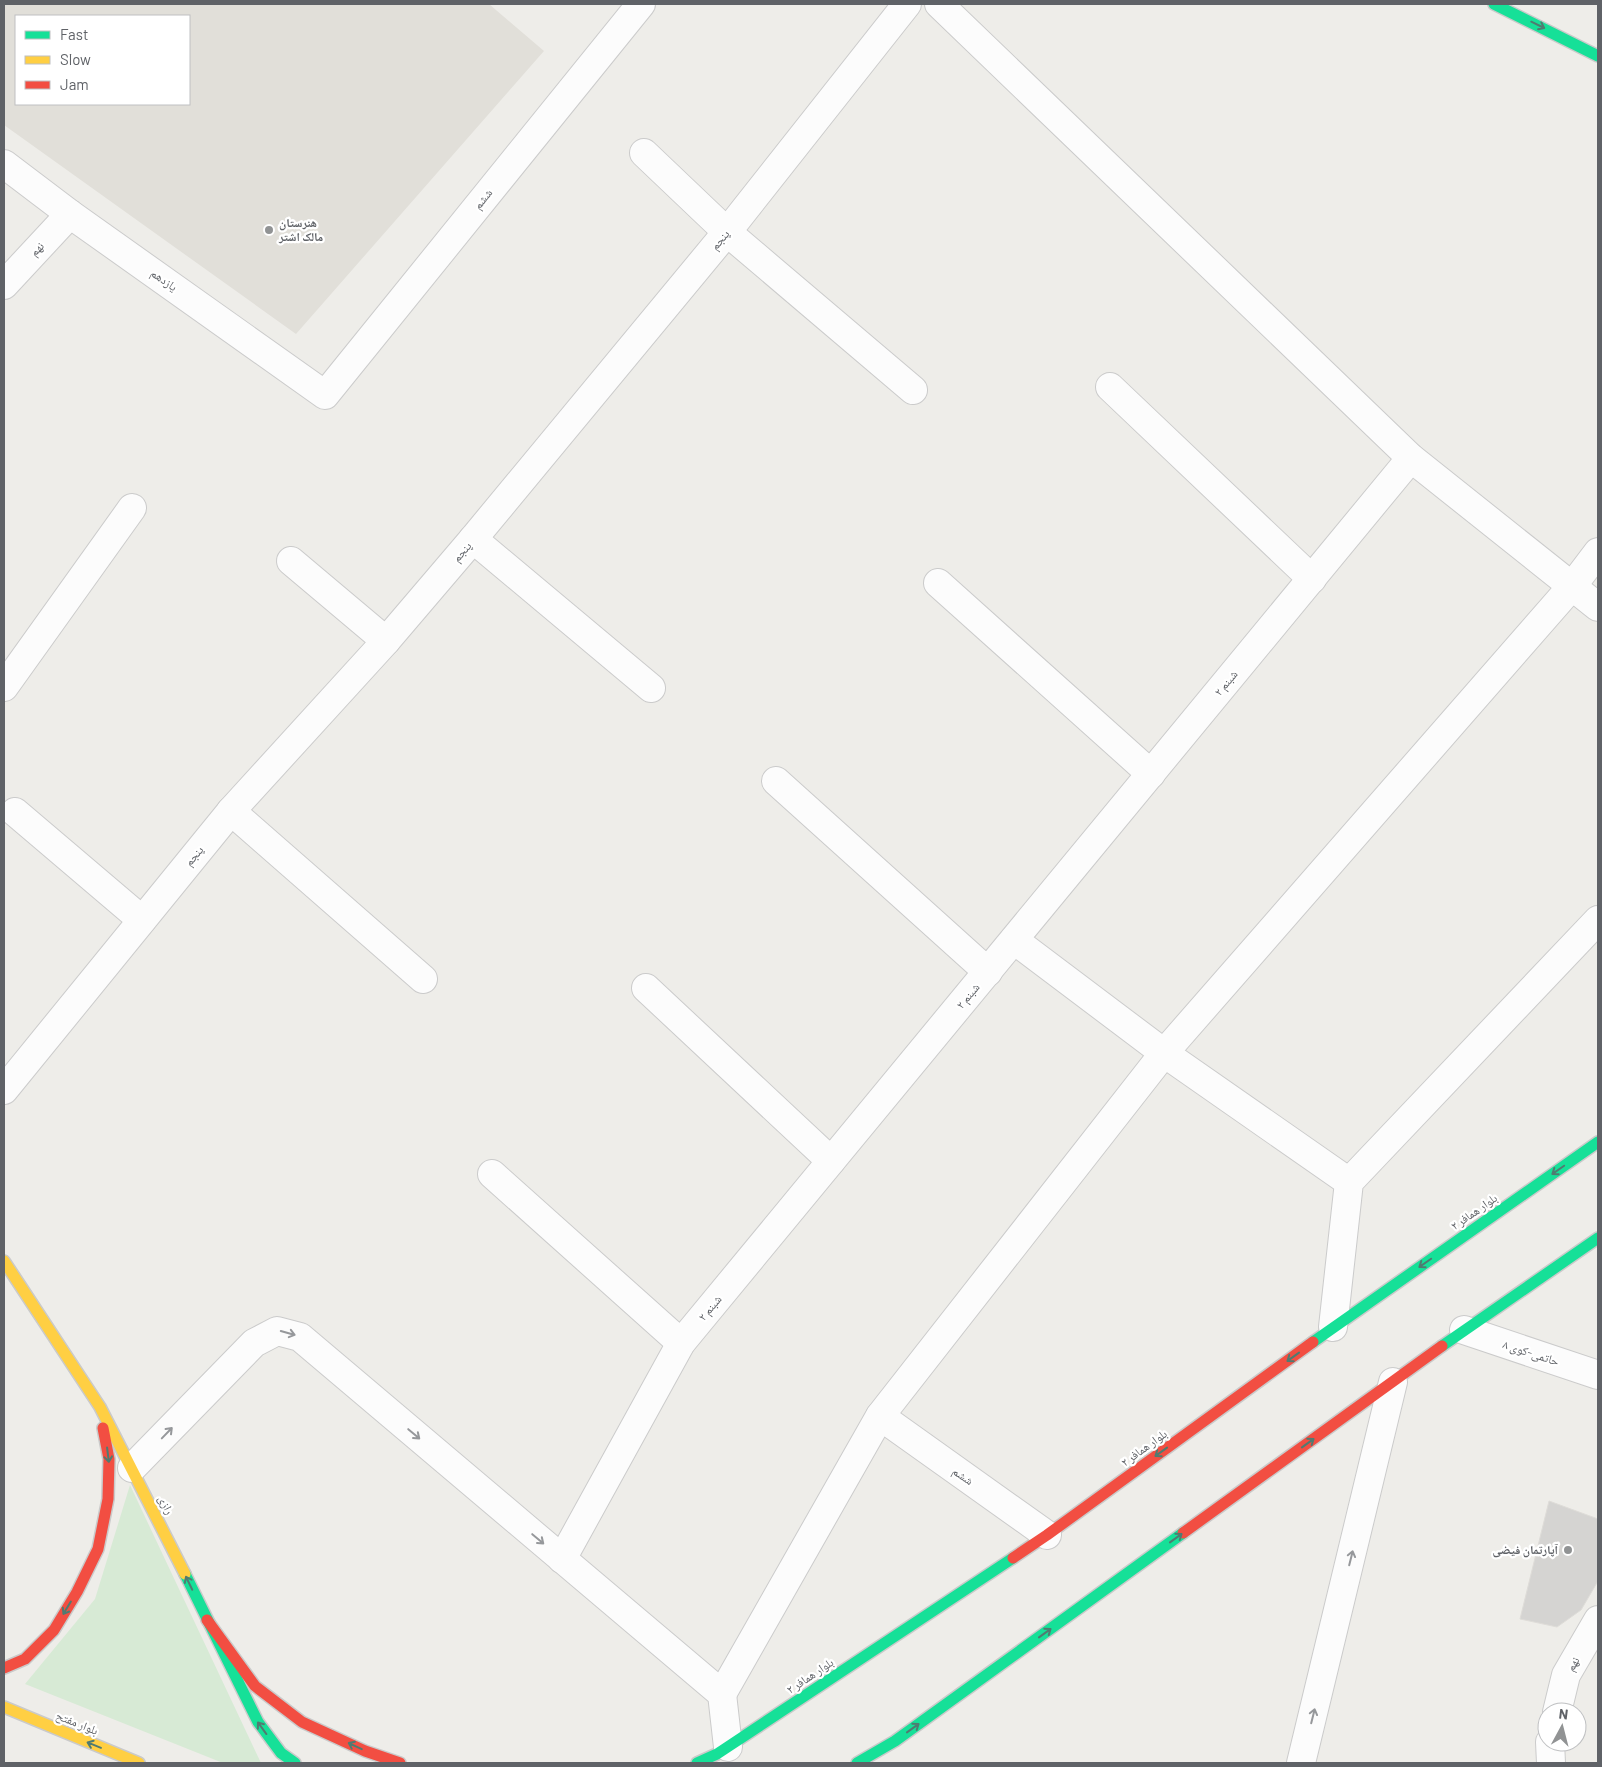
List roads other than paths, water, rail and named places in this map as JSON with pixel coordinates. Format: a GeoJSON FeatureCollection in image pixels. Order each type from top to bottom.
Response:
{"type":"FeatureCollection","features":[{"type":"Feature","properties":{"kind":"main road"},"geometry":{"type":"LineString","coordinates":[[1494,4],[1598,56]]}},
{"type":"Feature","properties":{"kind":"main road","name":"بلوار همافر ۲"},"geometry":{"type":"LineString","coordinates":[[697,1763],[718,1754],[1047,1535],[1334,1328],[1598,1142]]}},
{"type":"Feature","properties":{"kind":"main road"},"geometry":{"type":"LineString","coordinates":[[857,1763],[895,1741],[1464,1330],[1598,1238]]}},
{"type":"Feature","properties":{"kind":"main road","name":"رازی"},"geometry":{"type":"LineString","coordinates":[[4,1261],[100,1407],[258,1722],[280,1753],[296,1763]]}},
{"type":"Feature","properties":{"kind":"main road"},"geometry":{"type":"LineString","coordinates":[[4,1668],[25,1659],[54,1630],[98,1549],[108,1499],[109,1459],[100,1407]]}},
{"type":"Feature","properties":{"kind":"main road"},"geometry":{"type":"LineString","coordinates":[[207,1620],[255,1686],[302,1722],[365,1751],[400,1763]]}},
{"type":"Feature","properties":{"kind":"main road","name":"بلوار مفتح"},"geometry":{"type":"LineString","coordinates":[[4,1707],[139,1763]]}},
{"type":"Feature","properties":{"kind":"main road"},"geometry":{"type":"LineString","coordinates":[[872,1763],[895,1741]]}},
{"type":"Feature","properties":{"kind":"street","name":"ششم"},"geometry":{"type":"LineString","coordinates":[[325,395],[641,4]]}},
{"type":"Feature","properties":{"kind":"street","name":"پنجم"},"geometry":{"type":"LineString","coordinates":[[4,1090],[231,811],[386,641],[473,539],[727,232],[907,4]]}},
{"type":"Feature","properties":{"kind":"street"},"geometry":{"type":"LineString","coordinates":[[939,4],[1411,458],[1573,585],[1598,607]]}},
{"type":"Feature","properties":{"kind":"street"},"geometry":{"type":"LineString","coordinates":[[644,153],[727,232],[913,390]]}},
{"type":"Feature","properties":{"kind":"street","name":"یازدهم"},"geometry":{"type":"LineString","coordinates":[[4,164],[70,214],[325,395]]}},
{"type":"Feature","properties":{"kind":"street","name":"نهم"},"geometry":{"type":"LineString","coordinates":[[4,285],[70,214]]}},
{"type":"Feature","properties":{"kind":"street"},"geometry":{"type":"LineString","coordinates":[[1110,387],[1312,579]]}},
{"type":"Feature","properties":{"kind":"street","name":"شبنم ۲"},"geometry":{"type":"LineString","coordinates":[[562,1559],[681,1343],[1411,458]]}},
{"type":"Feature","properties":{"kind":"street"},"geometry":{"type":"LineString","coordinates":[[4,687],[132,508]]}},
{"type":"Feature","properties":{"kind":"street"},"geometry":{"type":"LineString","coordinates":[[473,539],[651,688]]}},
{"type":"Feature","properties":{"kind":"street"},"geometry":{"type":"LineString","coordinates":[[728,1747],[722,1694],[880,1416],[1164,1053],[1573,585],[1598,552]]}},
{"type":"Feature","properties":{"kind":"street"},"geometry":{"type":"LineString","coordinates":[[291,561],[386,641]]}},
{"type":"Feature","properties":{"kind":"street"},"geometry":{"type":"LineString","coordinates":[[938,583],[1151,774]]}},
{"type":"Feature","properties":{"kind":"street"},"geometry":{"type":"LineString","coordinates":[[776,781],[988,972]]}},
{"type":"Feature","properties":{"kind":"street"},"geometry":{"type":"LineString","coordinates":[[231,811],[423,979]]}},
{"type":"Feature","properties":{"kind":"street"},"geometry":{"type":"LineString","coordinates":[[15,812],[142,920]]}},
{"type":"Feature","properties":{"kind":"street"},"geometry":{"type":"LineString","coordinates":[[1334,1328],[1349,1182],[1598,920]]}},
{"type":"Feature","properties":{"kind":"street"},"geometry":{"type":"LineString","coordinates":[[1014,940],[1164,1053],[1349,1182]]}},
{"type":"Feature","properties":{"kind":"street"},"geometry":{"type":"LineString","coordinates":[[646,988],[832,1161]]}},
{"type":"Feature","properties":{"kind":"street"},"geometry":{"type":"LineString","coordinates":[[492,1174],[681,1343]]}},
{"type":"Feature","properties":{"kind":"street"},"geometry":{"type":"LineString","coordinates":[[132,1468],[254,1343],[277,1330],[300,1337],[722,1694]]}},
{"type":"Feature","properties":{"kind":"street","name":"حاتمی-کوی ۸"},"geometry":{"type":"LineString","coordinates":[[1464,1330],[1598,1375]]}},
{"type":"Feature","properties":{"kind":"street"},"geometry":{"type":"LineString","coordinates":[[1301,1763],[1393,1382]]}},
{"type":"Feature","properties":{"kind":"street","name":"ششم"},"geometry":{"type":"LineString","coordinates":[[880,1416],[1047,1535]]}},
{"type":"Feature","properties":{"kind":"street","name":"نهم"},"geometry":{"type":"LineString","coordinates":[[1559,1702],[1566,1675],[1598,1620]]}},
{"type":"Feature","properties":{"kind":"place","name":"هنرستان مالک اشتر"},"geometry":{"type":"Point","coordinates":[269,230]}},
{"type":"Feature","properties":{"kind":"place","name":"آپارتمان فیضی"},"geometry":{"type":"Point","coordinates":[1568,1550]}}]}
